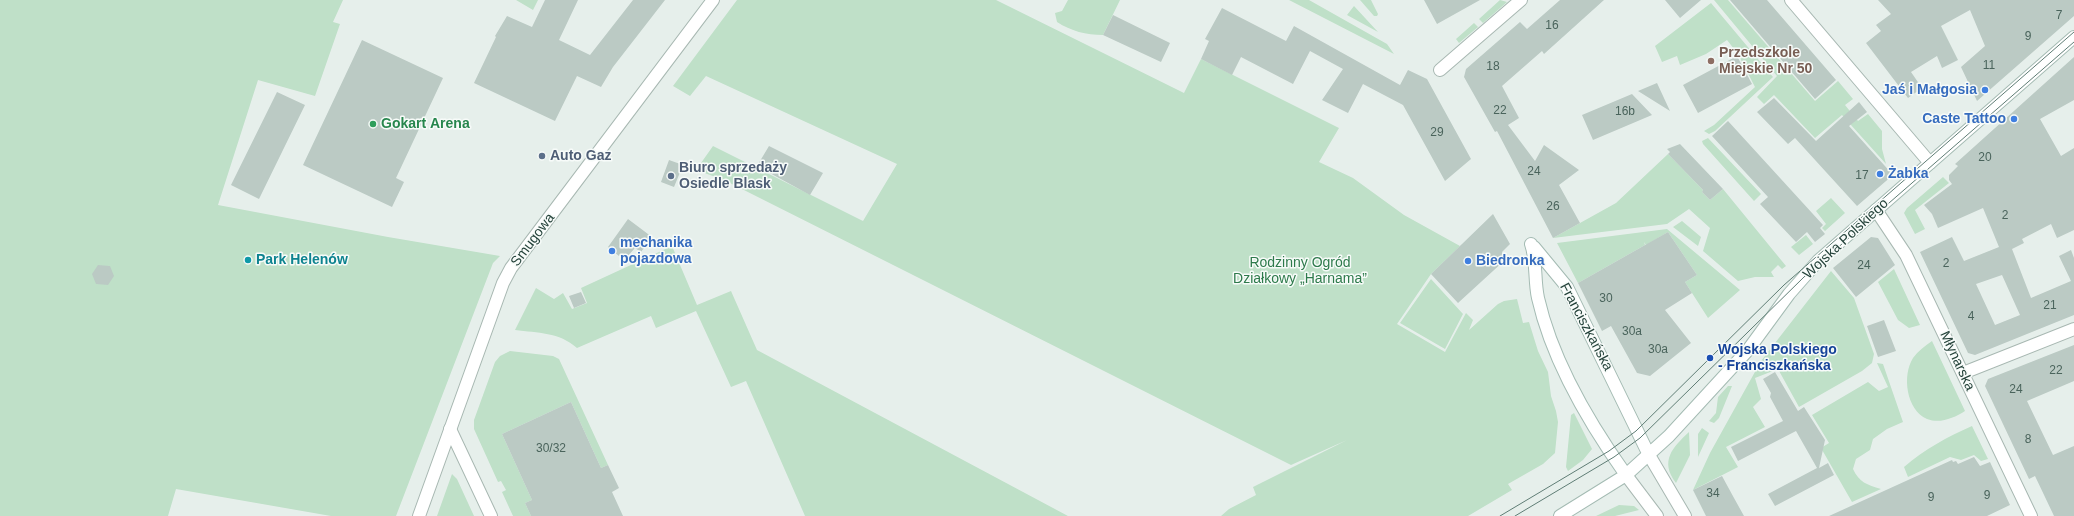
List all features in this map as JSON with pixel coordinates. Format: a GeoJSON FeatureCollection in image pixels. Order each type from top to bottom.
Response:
{"type":"FeatureCollection","features":[{"type":"Feature","properties":{"kind":"street","name":"Smugowa"},"geometry":{"type":"LineString","coordinates":[[419,516],[503,283],[511,268],[713,0]]}},
{"type":"Feature","properties":{"kind":"street"},"geometry":{"type":"LineString","coordinates":[[1440,70],[1521,0]]}},
{"type":"Feature","properties":{"kind":"street"},"geometry":{"type":"LineString","coordinates":[[1791,0],[1930,163]]}},
{"type":"Feature","properties":{"kind":"street","name":"Wojska Polskiego"},"geometry":{"type":"LineString","coordinates":[[1560,516],[1626,475],[1649,455],[1685,420],[1748,350],[1789,294],[1818,262],[2074,37]]}},
{"type":"Feature","properties":{"kind":"street","name":"Młynarska"},"geometry":{"type":"LineString","coordinates":[[1876,210],[1906,255],[2031,516]]}},
{"type":"Feature","properties":{"kind":"street","name":"Franciszkańska"},"geometry":{"type":"LineString","coordinates":[[1657,516],[1626,475],[1589,418],[1553,346],[1538,298],[1535,260],[1531,244],[1567,287],[1649,455],[1685,516]]}},
{"type":"Feature","properties":{"kind":"street"},"geometry":{"type":"LineString","coordinates":[[1963,373],[2074,329]]}},
{"type":"Feature","properties":{"kind":"street"},"geometry":{"type":"LineString","coordinates":[[450,429],[491,516]]}},
{"type":"Feature","properties":{"kind":"green space","name":"Park Helenów"},"geometry":{"type":"Polygon","coordinates":[[[0,0],[343,0],[333,22],[340,24],[315,96],[258,80],[218,205],[388,237],[500,256],[493,263],[396,516],[331,516],[176,489],[168,516],[0,516],[0,0]]]}},
{"type":"Feature","properties":{"kind":"green space"},"geometry":{"type":"Polygon","coordinates":[[[516,0],[538,0],[533,10],[516,0]]]}},
{"type":"Feature","properties":{"kind":"green space","name":"Rodzinny Ogród Działkowy „Harnama”"},"geometry":{"type":"Polygon","coordinates":[[[737,0],[996,0],[1184,93],[1201,59],[1339,128],[1319,162],[1353,178],[1404,215],[1460,246],[1431,274],[1397,324],[1445,352],[1466,313],[1473,320],[1469,330],[1498,304],[1504,301],[1517,299],[1523,323],[1529,322],[1538,351],[1548,372],[1551,396],[1558,422],[1555,453],[1543,464],[1508,484],[1512,490],[1468,516],[1221,516],[1229,509],[1256,495],[1253,487],[1347,440],[1291,465],[724,180],[696,170],[713,146],[863,221],[897,164],[706,76],[690,96],[673,86],[737,0]]]}},
{"type":"Feature","properties":{"kind":"green space"},"geometry":{"type":"Polygon","coordinates":[[[1068,0],[1120,0],[1103,35],[1079,32],[1057,22],[1055,13],[1062,11],[1068,0]]]}},
{"type":"Feature","properties":{"kind":"green space"},"geometry":{"type":"Polygon","coordinates":[[[1289,0],[1309,0],[1387,44],[1394,54],[1289,0]]]}},
{"type":"Feature","properties":{"kind":"green space"},"geometry":{"type":"Polygon","coordinates":[[[1360,0],[1371,0],[1378,14],[1377,16],[1374,16],[1360,0]]]}},
{"type":"Feature","properties":{"kind":"green space"},"geometry":{"type":"Polygon","coordinates":[[[1500,0],[1507,2],[1483,23],[1479,19],[1500,0]]]}},
{"type":"Feature","properties":{"kind":"green space"},"geometry":{"type":"Polygon","coordinates":[[[1714,0],[1728,0],[1815,101],[1838,81],[1853,99],[1845,105],[1858,121],[1868,114],[1882,131],[1882,149],[1886,164],[1842,115],[1815,138],[1774,95],[1764,104],[1757,97],[1777,76],[1714,0]]]}},
{"type":"Feature","properties":{"kind":"green space"},"geometry":{"type":"Polygon","coordinates":[[[1711,3],[1773,77],[1715,131],[1709,134],[1704,131],[1714,125],[1755,87],[1738,54],[1727,40],[1706,54],[1680,65],[1677,56],[1662,62],[1655,46],[1711,3]]]}},
{"type":"Feature","properties":{"kind":"green space"},"geometry":{"type":"Polygon","coordinates":[[[1354,6],[1378,32],[1347,15],[1354,6]]]}},
{"type":"Feature","properties":{"kind":"green space"},"geometry":{"type":"Polygon","coordinates":[[[1474,23],[1478,27],[1459,43],[1456,39],[1474,23]]]}},
{"type":"Feature","properties":{"kind":"green space"},"geometry":{"type":"Polygon","coordinates":[[[1708,138],[1761,194],[1754,201],[1703,144],[1702,141],[1708,138]]]}},
{"type":"Feature","properties":{"kind":"green space"},"geometry":{"type":"Polygon","coordinates":[[[1668,154],[1703,190],[1702,192],[1710,200],[1723,189],[1786,266],[1782,269],[1778,265],[1771,272],[1774,277],[1755,277],[1738,281],[1703,251],[1710,228],[1689,209],[1667,224],[1553,238],[1616,203],[1668,154]]]}},
{"type":"Feature","properties":{"kind":"green space"},"geometry":{"type":"Polygon","coordinates":[[[1943,177],[1949,183],[1915,210],[1925,229],[1915,234],[1904,213],[1907,208],[1943,177]]]}},
{"type":"Feature","properties":{"kind":"green space"},"geometry":{"type":"Polygon","coordinates":[[[1831,198],[1845,213],[1825,231],[1822,228],[1826,224],[1816,211],[1831,198]]]}},
{"type":"Feature","properties":{"kind":"green space"},"geometry":{"type":"Polygon","coordinates":[[[1682,221],[1701,237],[1698,246],[1673,227],[1682,221]]]}},
{"type":"Feature","properties":{"kind":"green space"},"geometry":{"type":"Polygon","coordinates":[[[1667,229],[1740,290],[1708,318],[1685,282],[1697,275],[1668,232],[1646,245],[1644,242],[1645,245],[1578,283],[1557,243],[1667,229]]]}},
{"type":"Feature","properties":{"kind":"green space"},"geometry":{"type":"Polygon","coordinates":[[[1806,235],[1813,244],[1799,255],[1791,247],[1806,235]]]}},
{"type":"Feature","properties":{"kind":"green space"},"geometry":{"type":"Polygon","coordinates":[[[672,246],[697,305],[731,291],[757,350],[1068,516],[805,516],[746,381],[731,387],[696,311],[656,328],[651,316],[577,348],[556,336],[515,330],[536,288],[554,299],[563,293],[572,309],[587,303],[581,288],[672,246]]]}},
{"type":"Feature","properties":{"kind":"green space"},"geometry":{"type":"Polygon","coordinates":[[[1894,269],[1920,325],[1909,328],[1898,320],[1878,282],[1894,269]]]}},
{"type":"Feature","properties":{"kind":"green space"},"geometry":{"type":"Polygon","coordinates":[[[1831,271],[1854,298],[1874,354],[1872,363],[1862,371],[1799,407],[1778,369],[1755,378],[1761,399],[1753,407],[1765,427],[1726,447],[1738,467],[1693,490],[1710,453],[1761,361],[1831,271]]]}},
{"type":"Feature","properties":{"kind":"green space"},"geometry":{"type":"Polygon","coordinates":[[[1431,279],[1463,314],[1445,349],[1400,323],[1431,279]]]}},
{"type":"Feature","properties":{"kind":"green space"},"geometry":{"type":"Polygon","coordinates":[[[1932,341],[1965,411],[1952,418],[1942,421],[1927,419],[1920,414],[1914,408],[1908,392],[1908,373],[1913,358],[1932,341]]]}},
{"type":"Feature","properties":{"kind":"green space"},"geometry":{"type":"Polygon","coordinates":[[[510,351],[553,356],[559,359],[608,465],[601,468],[571,402],[502,434],[532,500],[525,503],[531,516],[513,516],[502,492],[506,490],[501,481],[498,482],[474,429],[474,420],[495,362],[500,356],[510,351]]]}},
{"type":"Feature","properties":{"kind":"green space"},"geometry":{"type":"Polygon","coordinates":[[[1877,363],[1883,364],[1903,422],[1887,429],[1873,439],[1870,450],[1856,459],[1853,469],[1858,477],[1868,484],[1881,489],[1852,502],[1821,448],[1829,443],[1812,415],[1868,382],[1879,391],[1888,387],[1877,363]]]}},
{"type":"Feature","properties":{"kind":"green space"},"geometry":{"type":"Polygon","coordinates":[[[1728,386],[1732,386],[1719,418],[1714,423],[1709,421],[1716,413],[1718,397],[1728,386]]]}},
{"type":"Feature","properties":{"kind":"green space"},"geometry":{"type":"Polygon","coordinates":[[[1574,413],[1592,449],[1583,460],[1568,471],[1566,467],[1571,415],[1574,413]]]}},
{"type":"Feature","properties":{"kind":"green space"},"geometry":{"type":"Polygon","coordinates":[[[1972,426],[1988,459],[1981,461],[1974,455],[1961,460],[1950,457],[1908,477],[1904,467],[1936,444],[1972,426]]]}},
{"type":"Feature","properties":{"kind":"green space"},"geometry":{"type":"Polygon","coordinates":[[[1702,428],[1709,433],[1698,457],[1698,434],[1702,428]]]}},
{"type":"Feature","properties":{"kind":"green space"},"geometry":{"type":"Polygon","coordinates":[[[1689,432],[1690,455],[1676,483],[1671,475],[1668,461],[1673,449],[1689,432]]]}},
{"type":"Feature","properties":{"kind":"green space"},"geometry":{"type":"Polygon","coordinates":[[[452,474],[457,479],[474,516],[437,516],[452,474]]]}},
{"type":"Feature","properties":{"kind":"green space"},"geometry":{"type":"Polygon","coordinates":[[[1619,505],[1634,506],[1639,510],[1615,516],[1596,516],[1619,505]]]}},
{"type":"Feature","properties":{"kind":"building"},"geometry":{"type":"Polygon","coordinates":[[[545,0],[578,0],[559,40],[590,55],[633,0],[665,0],[613,67],[601,87],[577,76],[555,121],[474,83],[496,37],[495,36],[507,16],[532,27],[545,0]]]}},
{"type":"Feature","properties":{"kind":"building"},"geometry":{"type":"Polygon","coordinates":[[[1424,0],[1480,0],[1437,24],[1424,0]]]}},
{"type":"Feature","properties":{"kind":"building"},"geometry":{"type":"Polygon","coordinates":[[[1560,0],[1604,0],[1544,54],[1542,51],[1502,86],[1519,118],[1508,125],[1535,161],[1544,145],[1579,170],[1559,185],[1580,223],[1553,238],[1497,131],[1495,132],[1464,77],[1466,69],[1520,22],[1527,29],[1560,0]]]}},
{"type":"Feature","properties":{"kind":"building"},"geometry":{"type":"Polygon","coordinates":[[[1665,0],[1701,0],[1680,18],[1665,0]]]}},
{"type":"Feature","properties":{"kind":"building"},"geometry":{"type":"Polygon","coordinates":[[[1730,0],[1767,0],[1836,80],[1815,99],[1730,0]]]}},
{"type":"Feature","properties":{"kind":"building"},"geometry":{"type":"Polygon","coordinates":[[[1878,0],[2074,0],[2074,16],[1977,101],[1961,67],[1985,46],[1970,10],[1941,26],[1958,60],[1942,68],[1937,56],[1911,72],[1922,88],[1908,98],[1866,43],[1881,31],[1876,25],[1891,14],[1878,0]]]}},
{"type":"Feature","properties":{"kind":"building"},"geometry":{"type":"Polygon","coordinates":[[[1222,8],[1286,41],[1294,26],[1400,85],[1408,70],[1427,79],[1471,159],[1445,181],[1403,105],[1363,84],[1348,113],[1322,100],[1343,69],[1310,51],[1293,84],[1241,57],[1232,75],[1201,59],[1209,41],[1205,39],[1222,8]]]}},
{"type":"Feature","properties":{"kind":"building"},"geometry":{"type":"Polygon","coordinates":[[[1113,15],[1170,43],[1161,62],[1103,35],[1113,15]]]}},
{"type":"Feature","properties":{"kind":"building"},"geometry":{"type":"Polygon","coordinates":[[[362,40],[443,78],[396,178],[404,182],[392,207],[303,165],[362,40]]]}},
{"type":"Feature","properties":{"kind":"building"},"geometry":{"type":"Polygon","coordinates":[[[1737,56],[1752,84],[1698,113],[1683,85],[1737,56]]]}},
{"type":"Feature","properties":{"kind":"building"},"geometry":{"type":"Polygon","coordinates":[[[2074,57],[2074,100],[2040,119],[2061,156],[2074,148],[2074,230],[2057,238],[2051,224],[2022,239],[2024,243],[2012,249],[2031,298],[2071,281],[2059,256],[2071,250],[2074,258],[2074,315],[1975,355],[1968,353],[1920,252],[1952,237],[1964,261],[1999,247],[1983,208],[1938,228],[1932,214],[1924,205],[1952,184],[1949,180],[1949,175],[1958,166],[1955,164],[2074,57]],[[2002,275],[1976,284],[1995,325],[2020,315],[2002,275]]]}},
{"type":"Feature","properties":{"kind":"building"},"geometry":{"type":"Polygon","coordinates":[[[1657,83],[1670,111],[1638,91],[1657,83]]]}},
{"type":"Feature","properties":{"kind":"building"},"geometry":{"type":"Polygon","coordinates":[[[277,92],[305,105],[259,199],[231,185],[277,92]]]}},
{"type":"Feature","properties":{"kind":"building"},"geometry":{"type":"Polygon","coordinates":[[[1632,94],[1652,115],[1593,140],[1582,115],[1632,94]]]}},
{"type":"Feature","properties":{"kind":"building"},"geometry":{"type":"Polygon","coordinates":[[[1774,98],[1816,141],[1859,102],[1867,112],[1849,126],[1893,175],[1857,206],[1795,138],[1788,144],[1757,112],[1774,98]]]}},
{"type":"Feature","properties":{"kind":"building"},"geometry":{"type":"Polygon","coordinates":[[[1728,121],[1823,225],[1820,228],[1825,234],[1815,242],[1807,232],[1796,242],[1760,204],[1768,197],[1712,136],[1728,121]]]}},
{"type":"Feature","properties":{"kind":"building"},"geometry":{"type":"Polygon","coordinates":[[[1680,144],[1723,189],[1710,200],[1702,192],[1703,190],[1668,154],[1670,152],[1667,149],[1680,144]]]}},
{"type":"Feature","properties":{"kind":"building"},"geometry":{"type":"Polygon","coordinates":[[[769,146],[823,173],[810,195],[757,166],[769,146]]]}},
{"type":"Feature","properties":{"kind":"building","name":"Biuro sprzedaży Osiedle Blask"},"geometry":{"type":"Polygon","coordinates":[[[669,160],[683,165],[674,187],[661,182],[669,160]]]}},
{"type":"Feature","properties":{"kind":"building","name":"Biedronka"},"geometry":{"type":"Polygon","coordinates":[[[1493,214],[1510,244],[1502,252],[1505,260],[1458,303],[1431,274],[1493,214]]]}},
{"type":"Feature","properties":{"kind":"building"},"geometry":{"type":"Polygon","coordinates":[[[628,219],[652,237],[641,252],[635,248],[626,258],[621,254],[619,256],[608,247],[628,219]]]}},
{"type":"Feature","properties":{"kind":"building"},"geometry":{"type":"Polygon","coordinates":[[[1668,232],[1697,275],[1685,282],[1692,293],[1665,310],[1691,343],[1650,376],[1637,373],[1611,326],[1602,331],[1578,283],[1668,232]]]}},
{"type":"Feature","properties":{"kind":"building"},"geometry":{"type":"Polygon","coordinates":[[[1871,237],[1878,238],[1895,265],[1856,297],[1833,268],[1871,237]]]}},
{"type":"Feature","properties":{"kind":"building"},"geometry":{"type":"Polygon","coordinates":[[[98,265],[110,266],[114,276],[108,285],[96,284],[92,274],[98,265]]]}},
{"type":"Feature","properties":{"kind":"building"},"geometry":{"type":"Polygon","coordinates":[[[581,292],[586,303],[574,308],[569,296],[581,292]]]}},
{"type":"Feature","properties":{"kind":"building"},"geometry":{"type":"Polygon","coordinates":[[[1884,320],[1896,351],[1878,357],[1867,326],[1884,320]]]}},
{"type":"Feature","properties":{"kind":"building"},"geometry":{"type":"Polygon","coordinates":[[[2074,345],[2074,381],[2027,401],[2053,455],[2074,446],[2074,516],[2054,516],[2035,476],[2029,479],[1985,386],[1988,379],[2074,345]]]}},
{"type":"Feature","properties":{"kind":"building"},"geometry":{"type":"Polygon","coordinates":[[[1775,372],[1798,411],[1804,407],[1825,440],[1819,468],[1828,463],[1834,475],[1775,506],[1768,494],[1817,468],[1796,431],[1738,461],[1731,447],[1783,421],[1770,397],[1771,393],[1763,379],[1775,372]]]}},
{"type":"Feature","properties":{"kind":"building"},"geometry":{"type":"Polygon","coordinates":[[[571,402],[601,468],[608,465],[619,488],[612,492],[623,516],[531,516],[525,503],[532,500],[502,434],[571,402]]]}},
{"type":"Feature","properties":{"kind":"building"},"geometry":{"type":"Polygon","coordinates":[[[1974,457],[1980,466],[1990,462],[2010,505],[1987,516],[1829,516],[1952,460],[1953,462],[1956,461],[1958,464],[1974,457]]]}},
{"type":"Feature","properties":{"kind":"building"},"geometry":{"type":"Polygon","coordinates":[[[1722,476],[1744,516],[1706,516],[1693,490],[1722,476]]]}},
{"type":"Feature","properties":{"kind":"tram line"},"geometry":{"type":"LineString","coordinates":[[1500,516],[1609,451],[1636,431],[1784,285],[2074,32]]}},
{"type":"Feature","properties":{"kind":"tram line"},"geometry":{"type":"LineString","coordinates":[[1515,516],[1614,457],[1640,438],[1804,277],[2074,42]]}},
{"type":"Feature","properties":{"kind":"place","name":"Przedszkole Miejskie Nr 50"},"geometry":{"type":"Point","coordinates":[1711,61]}},
{"type":"Feature","properties":{"kind":"place","name":"Jaś i Małgosia"},"geometry":{"type":"Point","coordinates":[1985,90]}},
{"type":"Feature","properties":{"kind":"place","name":"Caste Tattoo"},"geometry":{"type":"Point","coordinates":[2014,119]}},
{"type":"Feature","properties":{"kind":"place","name":"Gokart Arena"},"geometry":{"type":"Point","coordinates":[373,124]}},
{"type":"Feature","properties":{"kind":"place","name":"Auto Gaz"},"geometry":{"type":"Point","coordinates":[542,156]}},
{"type":"Feature","properties":{"kind":"place","name":"Żabka"},"geometry":{"type":"Point","coordinates":[1880,174]}},
{"type":"Feature","properties":{"kind":"place","name":"Biuro sprzedaży Osiedle Blask"},"geometry":{"type":"Point","coordinates":[671,176]}},
{"type":"Feature","properties":{"kind":"place","name":"mechanika pojazdowa"},"geometry":{"type":"Point","coordinates":[612,251]}},
{"type":"Feature","properties":{"kind":"place","name":"Park Helenów"},"geometry":{"type":"Point","coordinates":[248,260]}},
{"type":"Feature","properties":{"kind":"place","name":"Biedronka"},"geometry":{"type":"Point","coordinates":[1468,261]}},
{"type":"Feature","properties":{"kind":"place","name":"Wojska Polskiego - Franciszkańska"},"geometry":{"type":"Point","coordinates":[1710,358]}}]}
